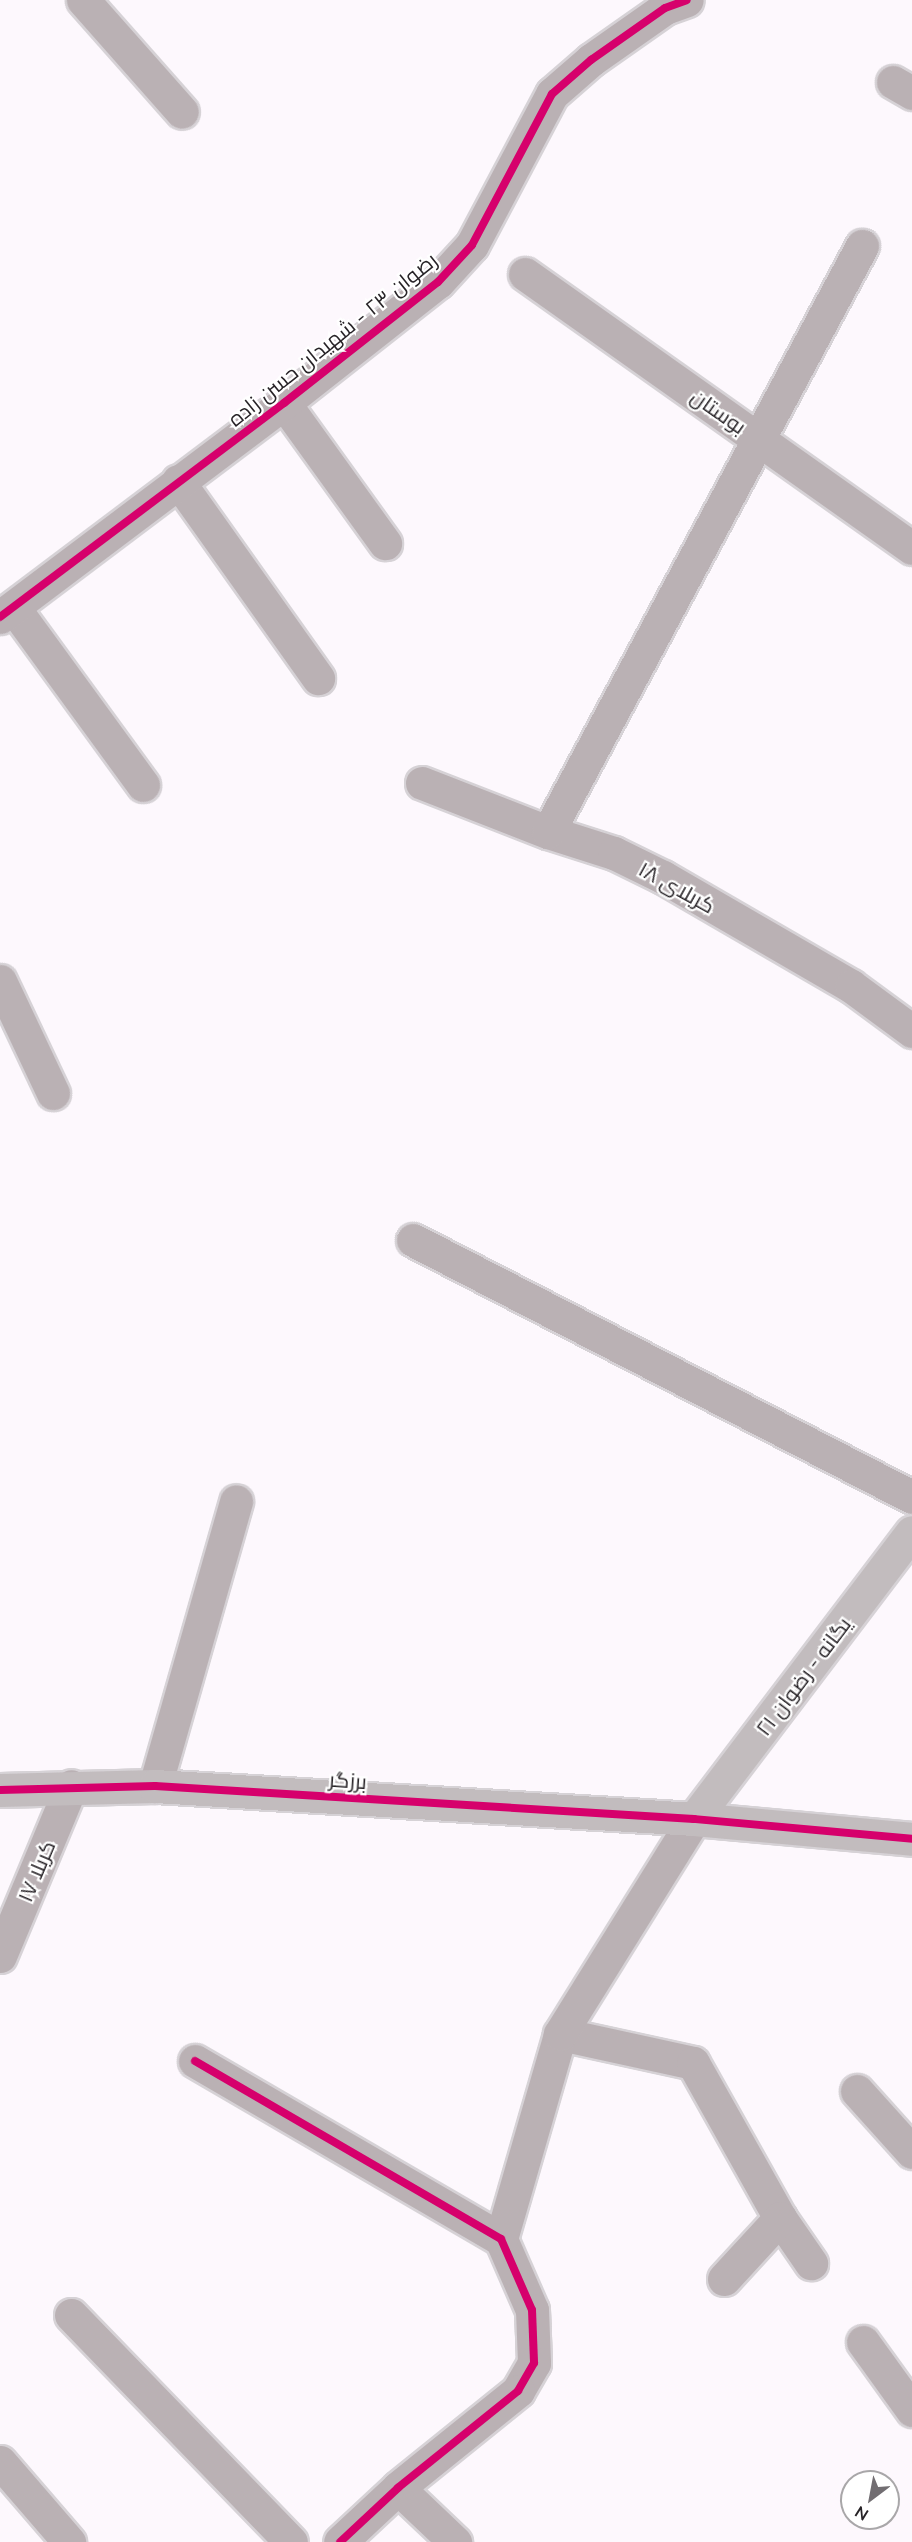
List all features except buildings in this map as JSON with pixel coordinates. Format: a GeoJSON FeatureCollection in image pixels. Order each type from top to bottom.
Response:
{"type":"FeatureCollection","features":[{"type":"Feature","properties":{"kind":"street"},"geometry":{"type":"LineString","coordinates":[[83,0],[182,112]]}},
{"type":"Feature","properties":{"kind":"street","name":"رضوان ۲۳ - شهیدان حسن زاده"},"geometry":{"type":"LineString","coordinates":[[7,613],[178,481],[284,403],[438,282],[472,245],[552,94],[591,60],[665,8],[687,0]]}},
{"type":"Feature","properties":{"kind":"street"},"geometry":{"type":"LineString","coordinates":[[548,832],[862,246]]}},
{"type":"Feature","properties":{"kind":"street","name":"بوستان"},"geometry":{"type":"LineString","coordinates":[[525,274],[912,548]]}},
{"type":"Feature","properties":{"kind":"street"},"geometry":{"type":"LineString","coordinates":[[284,403],[385,543]]}},
{"type":"Feature","properties":{"kind":"street"},"geometry":{"type":"LineString","coordinates":[[178,481],[318,678]]}},
{"type":"Feature","properties":{"kind":"street"},"geometry":{"type":"LineString","coordinates":[[7,613],[143,785]]}},
{"type":"Feature","properties":{"kind":"street","name":"کربلای ۱۸"},"geometry":{"type":"LineString","coordinates":[[422,783],[548,832],[614,853],[663,877],[851,986],[912,1031]]}},
{"type":"Feature","properties":{"kind":"street"},"geometry":{"type":"LineString","coordinates":[[0,981],[53,1094]]}},
{"type":"Feature","properties":{"kind":"street"},"geometry":{"type":"LineString","coordinates":[[413,1240],[912,1497]]}},
{"type":"Feature","properties":{"kind":"street"},"geometry":{"type":"LineString","coordinates":[[155,1786],[236,1501]]}},
{"type":"Feature","properties":{"kind":"street","name":"یگانه - رضوان ۲۱"},"geometry":{"type":"LineString","coordinates":[[694,1819],[912,1532]]}},
{"type":"Feature","properties":{"kind":"street","name":"برزگر"},"geometry":{"type":"LineString","coordinates":[[0,1790],[71,1786],[155,1786],[694,1819],[912,1839]]}},
{"type":"Feature","properties":{"kind":"street","name":"کربلا ۱۷"},"geometry":{"type":"LineString","coordinates":[[0,1956],[71,1786]]}},
{"type":"Feature","properties":{"kind":"street"},"geometry":{"type":"LineString","coordinates":[[501,2240],[560,2034],[694,1819]]}},
{"type":"Feature","properties":{"kind":"street"},"geometry":{"type":"LineString","coordinates":[[560,2034],[693,2063],[780,2218],[811,2263]]}},
{"type":"Feature","properties":{"kind":"street"},"geometry":{"type":"LineString","coordinates":[[195,2061],[501,2240],[532,2310],[534,2363],[518,2391],[398,2488],[340,2542]]}},
{"type":"Feature","properties":{"kind":"street"},"geometry":{"type":"LineString","coordinates":[[856,2091],[912,2152]]}},
{"type":"Feature","properties":{"kind":"street"},"geometry":{"type":"LineString","coordinates":[[724,2279],[780,2218]]}},
{"type":"Feature","properties":{"kind":"street"},"geometry":{"type":"LineString","coordinates":[[71,2315],[291,2542]]}},
{"type":"Feature","properties":{"kind":"street"},"geometry":{"type":"LineString","coordinates":[[863,2342],[912,2410]]}},
{"type":"Feature","properties":{"kind":"street"},"geometry":{"type":"LineString","coordinates":[[0,2463],[69,2542]]}},
{"type":"Feature","properties":{"kind":"street"},"geometry":{"type":"LineString","coordinates":[[398,2488],[455,2542]]}},
{"type":"Feature","properties":{"kind":"cycle path"},"geometry":{"type":"LineString","coordinates":[[0,617],[284,403],[438,282],[472,245],[552,94],[591,60],[665,8],[687,0]]}},
{"type":"Feature","properties":{"kind":"cycle path"},"geometry":{"type":"LineString","coordinates":[[0,1790],[155,1786],[694,1819],[912,1839]]}},
{"type":"Feature","properties":{"kind":"cycle path"},"geometry":{"type":"LineString","coordinates":[[195,2061],[501,2239],[532,2310],[534,2363],[518,2391],[398,2488],[340,2542]]}}]}
